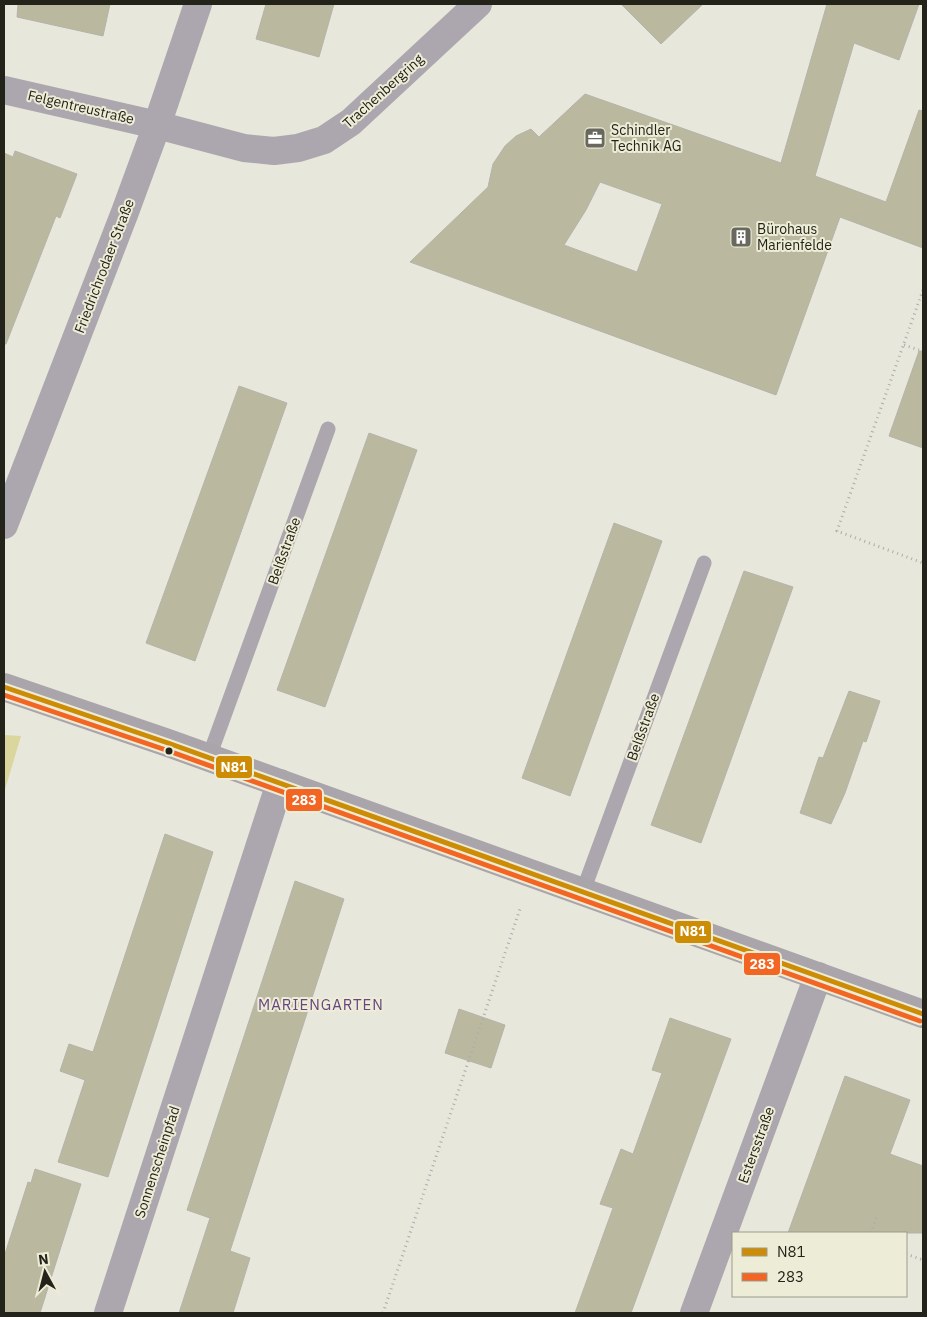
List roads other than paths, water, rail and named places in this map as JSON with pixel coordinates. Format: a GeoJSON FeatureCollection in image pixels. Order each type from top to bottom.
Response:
{"type":"FeatureCollection","features":[{"type":"Feature","properties":{"kind":"street","name":"Friedrichrodaer Straße"},"geometry":{"type":"LineString","coordinates":[[4,525],[157,125],[198,4]]}},
{"type":"Feature","properties":{"kind":"street","name":"Trachenbergring"},"geometry":{"type":"LineString","coordinates":[[157,125],[244,148],[274,151],[298,148],[324,140],[351,122],[478,4]]}},
{"type":"Feature","properties":{"kind":"street","name":"Felgentreustraße"},"geometry":{"type":"LineString","coordinates":[[4,90],[157,125]]}},
{"type":"Feature","properties":{"kind":"street"},"geometry":{"type":"LineString","coordinates":[[4,687],[209,757],[923,1014]]}},
{"type":"Feature","properties":{"kind":"street","name":"Sonnenscheinpfad"},"geometry":{"type":"LineString","coordinates":[[108,1313],[280,783]]}},
{"type":"Feature","properties":{"kind":"street","name":"Estersstraße"},"geometry":{"type":"LineString","coordinates":[[694,1313],[818,976]]}},
{"type":"Feature","properties":{"kind":"lane","name":"Belßstraße"},"geometry":{"type":"LineString","coordinates":[[209,757],[328,429]]}},
{"type":"Feature","properties":{"kind":"lane","name":"Belßstraße"},"geometry":{"type":"LineString","coordinates":[[583,891],[704,563]]}},
{"type":"Feature","properties":{"kind":"place","name":"Schindler Technik AG"},"geometry":{"type":"Point","coordinates":[595,138]}},
{"type":"Feature","properties":{"kind":"place","name":"Bürohaus Marienfelde"},"geometry":{"type":"Point","coordinates":[741,237]}},
{"type":"Feature","properties":{"kind":"district","name":"MARIENGARTEN"},"geometry":{"type":"Point","coordinates":[321,1004]}}]}
